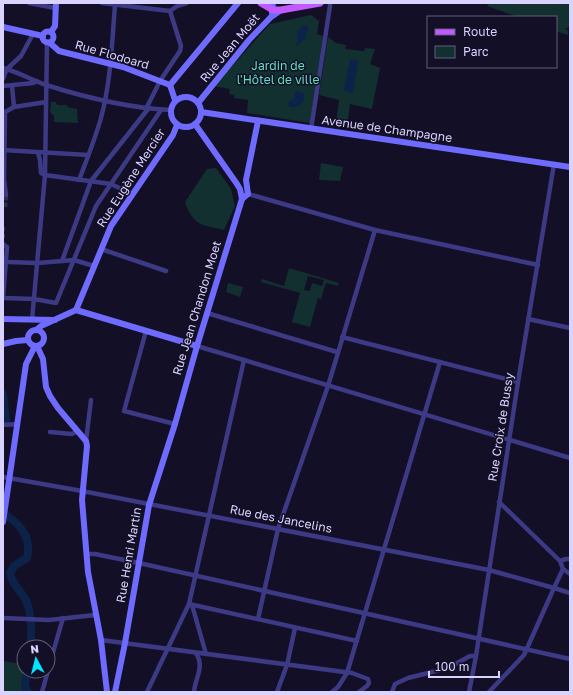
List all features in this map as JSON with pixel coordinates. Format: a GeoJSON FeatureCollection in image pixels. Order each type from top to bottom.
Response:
{"type":"FeatureCollection","features":[{"type":"Feature","properties":{"kind":"main road"},"geometry":{"type":"LineString","coordinates":[[175,100],[170,85],[238,3]]}},
{"type":"Feature","properties":{"kind":"main road"},"geometry":{"type":"LineString","coordinates":[[261,3],[272,10],[281,10],[315,3]]}},
{"type":"Feature","properties":{"kind":"main road"},"geometry":{"type":"LineString","coordinates":[[43,36],[46,32],[51,32],[55,26],[55,6]]}},
{"type":"Feature","properties":{"kind":"main road","name":"Rue Jean Moët"},"geometry":{"type":"LineString","coordinates":[[198,103],[272,10]]}},
{"type":"Feature","properties":{"kind":"main road"},"geometry":{"type":"LineString","coordinates":[[3,27],[43,36]]}},
{"type":"Feature","properties":{"kind":"main road"},"geometry":{"type":"LineString","coordinates":[[43,36],[43,40],[48,43],[54,38],[51,32]]}},
{"type":"Feature","properties":{"kind":"main road","name":"Rue Flodoard"},"geometry":{"type":"LineString","coordinates":[[48,43],[59,51],[111,64],[170,85]]}},
{"type":"Feature","properties":{"kind":"main road"},"geometry":{"type":"LineString","coordinates":[[185,96],[195,99],[198,103],[201,112],[198,121],[195,124],[186,127],[177,125],[172,119],[170,110],[175,100],[185,96]]}},
{"type":"Feature","properties":{"kind":"main road","name":"Avenue de Champagne"},"geometry":{"type":"LineString","coordinates":[[201,112],[570,167]]}},
{"type":"Feature","properties":{"kind":"main road"},"geometry":{"type":"LineString","coordinates":[[195,124],[237,184],[240,189],[242,199],[248,194],[246,180],[258,121]]}},
{"type":"Feature","properties":{"kind":"main road","name":"Rue Eugène Mercier"},"geometry":{"type":"LineString","coordinates":[[76,310],[111,226],[173,135],[177,125]]}},
{"type":"Feature","properties":{"kind":"main road"},"geometry":{"type":"LineString","coordinates":[[237,184],[246,180]]}},
{"type":"Feature","properties":{"kind":"main road","name":"Rue Jean Chandon Moet"},"geometry":{"type":"LineString","coordinates":[[175,424],[242,199]]}},
{"type":"Feature","properties":{"kind":"main road"},"geometry":{"type":"LineString","coordinates":[[28,340],[31,331],[36,330],[41,326],[76,310],[197,346]]}},
{"type":"Feature","properties":{"kind":"main road"},"geometry":{"type":"LineString","coordinates":[[3,319],[55,320]]}},
{"type":"Feature","properties":{"kind":"main road"},"geometry":{"type":"LineString","coordinates":[[32,320],[36,330],[42,334]]}},
{"type":"Feature","properties":{"kind":"main road"},"geometry":{"type":"LineString","coordinates":[[3,522],[6,478],[17,424],[26,364],[36,346],[42,342],[42,334],[55,320]]}},
{"type":"Feature","properties":{"kind":"main road"},"geometry":{"type":"LineString","coordinates":[[3,344],[28,340]]}},
{"type":"Feature","properties":{"kind":"main road"},"geometry":{"type":"LineString","coordinates":[[28,340],[31,344],[36,346],[43,359],[46,387],[50,396],[86,441],[87,446],[82,491],[88,572],[101,640],[107,692]]}},
{"type":"Feature","properties":{"kind":"main road","name":"Rue Henri Martin"},"geometry":{"type":"LineString","coordinates":[[115,692],[149,505],[175,424]]}},
{"type":"Feature","properties":{"kind":"street"},"geometry":{"type":"LineString","coordinates":[[29,3],[55,6]]}},
{"type":"Feature","properties":{"kind":"street"},"geometry":{"type":"LineString","coordinates":[[102,3],[142,5],[170,11],[177,6],[187,3]]}},
{"type":"Feature","properties":{"kind":"street"},"geometry":{"type":"LineString","coordinates":[[311,129],[330,3]]}},
{"type":"Feature","properties":{"kind":"street"},"geometry":{"type":"LineString","coordinates":[[79,180],[101,119],[105,101],[111,64],[117,4]]}},
{"type":"Feature","properties":{"kind":"street"},"geometry":{"type":"LineString","coordinates":[[62,261],[91,181],[147,109],[160,81],[180,51],[181,46],[170,11]]}},
{"type":"Feature","properties":{"kind":"street"},"geometry":{"type":"LineString","coordinates":[[3,79],[5,69],[21,56],[33,34]]}},
{"type":"Feature","properties":{"kind":"street"},"geometry":{"type":"LineString","coordinates":[[32,320],[45,175],[48,43]]}},
{"type":"Feature","properties":{"kind":"street"},"geometry":{"type":"LineString","coordinates":[[5,69],[46,85],[105,101],[147,109],[170,110]]}},
{"type":"Feature","properties":{"kind":"street"},"geometry":{"type":"LineString","coordinates":[[3,86],[33,83],[37,81]]}},
{"type":"Feature","properties":{"kind":"street"},"geometry":{"type":"LineString","coordinates":[[12,86],[14,107]]}},
{"type":"Feature","properties":{"kind":"street"},"geometry":{"type":"LineString","coordinates":[[6,195],[3,150],[4,110],[46,102]]}},
{"type":"Feature","properties":{"kind":"street"},"geometry":{"type":"LineString","coordinates":[[3,244],[7,247],[3,298],[34,299],[56,303],[96,206],[161,110]]}},
{"type":"Feature","properties":{"kind":"street"},"geometry":{"type":"LineString","coordinates":[[3,150],[45,154],[88,155]]}},
{"type":"Feature","properties":{"kind":"street"},"geometry":{"type":"LineString","coordinates":[[38,153],[41,173],[45,175],[111,184],[132,194]]}},
{"type":"Feature","properties":{"kind":"street","name":"Rue Croix de Bussy"},"geometry":{"type":"LineString","coordinates":[[469,692],[554,164]]}},
{"type":"Feature","properties":{"kind":"street"},"geometry":{"type":"LineString","coordinates":[[248,194],[374,230],[538,265]]}},
{"type":"Feature","properties":{"kind":"street"},"geometry":{"type":"LineString","coordinates":[[258,619],[278,529],[328,386],[374,230]]}},
{"type":"Feature","properties":{"kind":"street"},"geometry":{"type":"LineString","coordinates":[[101,250],[166,271]]}},
{"type":"Feature","properties":{"kind":"street"},"geometry":{"type":"LineString","coordinates":[[6,262],[38,264],[74,260],[94,266]]}},
{"type":"Feature","properties":{"kind":"street"},"geometry":{"type":"LineString","coordinates":[[207,314],[337,352]]}},
{"type":"Feature","properties":{"kind":"street"},"geometry":{"type":"LineString","coordinates":[[528,320],[570,328]]}},
{"type":"Feature","properties":{"kind":"street"},"geometry":{"type":"LineString","coordinates":[[146,331],[124,411],[175,424]]}},
{"type":"Feature","properties":{"kind":"street"},"geometry":{"type":"LineString","coordinates":[[342,337],[518,382]]}},
{"type":"Feature","properties":{"kind":"street"},"geometry":{"type":"LineString","coordinates":[[197,346],[570,458]]}},
{"type":"Feature","properties":{"kind":"street"},"geometry":{"type":"LineString","coordinates":[[147,692],[190,604],[195,575],[244,360]]}},
{"type":"Feature","properties":{"kind":"street"},"geometry":{"type":"LineString","coordinates":[[332,692],[338,687],[347,673],[426,414],[440,362]]}},
{"type":"Feature","properties":{"kind":"street"},"geometry":{"type":"LineString","coordinates":[[86,441],[91,400]]}},
{"type":"Feature","properties":{"kind":"street"},"geometry":{"type":"LineString","coordinates":[[3,425],[17,424]]}},
{"type":"Feature","properties":{"kind":"street"},"geometry":{"type":"LineString","coordinates":[[50,432],[72,434],[78,431]]}},
{"type":"Feature","properties":{"kind":"street","name":"Rue des Jancelins"},"geometry":{"type":"LineString","coordinates":[[6,478],[82,491],[489,570],[570,593]]}},
{"type":"Feature","properties":{"kind":"street"},"geometry":{"type":"LineString","coordinates":[[499,502],[560,561],[563,569],[570,574]]}},
{"type":"Feature","properties":{"kind":"street"},"geometry":{"type":"LineString","coordinates":[[87,554],[95,554],[195,575],[570,660]]}},
{"type":"Feature","properties":{"kind":"street"},"geometry":{"type":"LineString","coordinates":[[560,561],[566,558],[570,559]]}},
{"type":"Feature","properties":{"kind":"street"},"geometry":{"type":"LineString","coordinates":[[489,692],[524,655],[563,569]]}},
{"type":"Feature","properties":{"kind":"street"},"geometry":{"type":"LineString","coordinates":[[190,604],[357,641]]}},
{"type":"Feature","properties":{"kind":"street"},"geometry":{"type":"LineString","coordinates":[[190,604],[206,654]]}},
{"type":"Feature","properties":{"kind":"street"},"geometry":{"type":"LineString","coordinates":[[5,618],[34,620],[95,615]]}},
{"type":"Feature","properties":{"kind":"street"},"geometry":{"type":"LineString","coordinates":[[56,642],[63,618]]}},
{"type":"Feature","properties":{"kind":"street"},"geometry":{"type":"LineString","coordinates":[[277,692],[287,664],[295,628]]}},
{"type":"Feature","properties":{"kind":"street"},"geometry":{"type":"LineString","coordinates":[[101,640],[352,674],[368,679],[369,683],[367,686],[359,692]]}},
{"type":"Feature","properties":{"kind":"street"},"geometry":{"type":"LineString","coordinates":[[194,692],[200,666],[199,656],[196,653]]}},
{"type":"Feature","properties":{"kind":"street"},"geometry":{"type":"LineString","coordinates":[[392,692],[395,684],[408,678],[448,668],[470,656],[476,656]]}},
{"type":"Feature","properties":{"kind":"street"},"geometry":{"type":"LineString","coordinates":[[42,692],[46,679]]}},
{"type":"Feature","properties":{"kind":"green space"},"geometry":{"type":"Polygon","coordinates":[[[489,3],[569,4],[570,26],[565,29],[568,30],[568,35],[557,31],[557,16],[515,16],[487,6],[489,3]]]}},
{"type":"Feature","properties":{"kind":"green space","name":"Jardin de l'Hôtel de ville"},"geometry":{"type":"Polygon","coordinates":[[[311,15],[319,21],[317,34],[323,36],[310,123],[247,113],[248,100],[234,98],[234,95],[229,94],[230,89],[214,86],[270,24],[311,15]]]}},
{"type":"Feature","properties":{"kind":"green space"},"geometry":{"type":"Polygon","coordinates":[[[328,37],[336,43],[346,45],[345,49],[364,51],[365,48],[375,49],[370,64],[380,68],[372,109],[350,104],[347,126],[336,123],[339,100],[319,95],[328,37]]]}},
{"type":"Feature","properties":{"kind":"green space"},"geometry":{"type":"Polygon","coordinates":[[[51,102],[56,102],[57,105],[67,105],[68,107],[77,109],[78,123],[54,122],[54,116],[50,112],[51,102]]]}},
{"type":"Feature","properties":{"kind":"green space"},"geometry":{"type":"Polygon","coordinates":[[[321,163],[343,167],[340,181],[319,180],[321,163]]]}},
{"type":"Feature","properties":{"kind":"green space"},"geometry":{"type":"Polygon","coordinates":[[[216,168],[231,189],[235,206],[224,230],[199,223],[191,216],[185,202],[207,169],[216,168]]]}},
{"type":"Feature","properties":{"kind":"green space"},"geometry":{"type":"Polygon","coordinates":[[[289,268],[339,283],[338,286],[326,283],[321,299],[318,298],[310,327],[292,322],[300,293],[261,282],[262,279],[284,286],[289,268]],[[308,276],[304,290],[310,291],[312,283],[322,286],[324,280],[308,276]]]}},
{"type":"Feature","properties":{"kind":"green space"},"geometry":{"type":"Polygon","coordinates":[[[228,283],[243,287],[240,297],[226,292],[228,283]]]}},
{"type":"Feature","properties":{"kind":"green space"},"geometry":{"type":"Polygon","coordinates":[[[3,661],[16,663],[16,679],[23,679],[23,687],[25,692],[3,692],[3,661]]]}},
{"type":"Feature","properties":{"kind":"water"},"geometry":{"type":"Polygon","coordinates":[[[303,25],[309,29],[306,33],[306,38],[296,46],[295,44],[298,42],[297,32],[303,25]]]}},
{"type":"Feature","properties":{"kind":"water"},"geometry":{"type":"Polygon","coordinates":[[[350,59],[358,61],[353,93],[344,91],[350,59]]]}},
{"type":"Feature","properties":{"kind":"water"},"geometry":{"type":"Polygon","coordinates":[[[297,91],[304,93],[304,100],[299,106],[290,107],[288,104],[289,101],[295,98],[295,92],[297,91]]]}},
{"type":"Feature","properties":{"kind":"waterway"},"geometry":{"type":"LineString","coordinates":[[3,394],[6,421]]}},
{"type":"Feature","properties":{"kind":"waterway"},"geometry":{"type":"LineString","coordinates":[[6,515],[21,528],[27,539],[27,558],[14,566],[10,573],[29,609],[30,639]]}},
{"type":"Feature","properties":{"kind":"waterway"},"geometry":{"type":"LineString","coordinates":[[26,679],[25,686],[28,692]]}},
{"type":"Feature","properties":{"kind":"tunnel"},"geometry":{"type":"LineString","coordinates":[[5,207],[6,195]]}},
{"type":"Feature","properties":{"kind":"tunnel"},"geometry":{"type":"LineString","coordinates":[[3,227],[3,238]]}}]}
